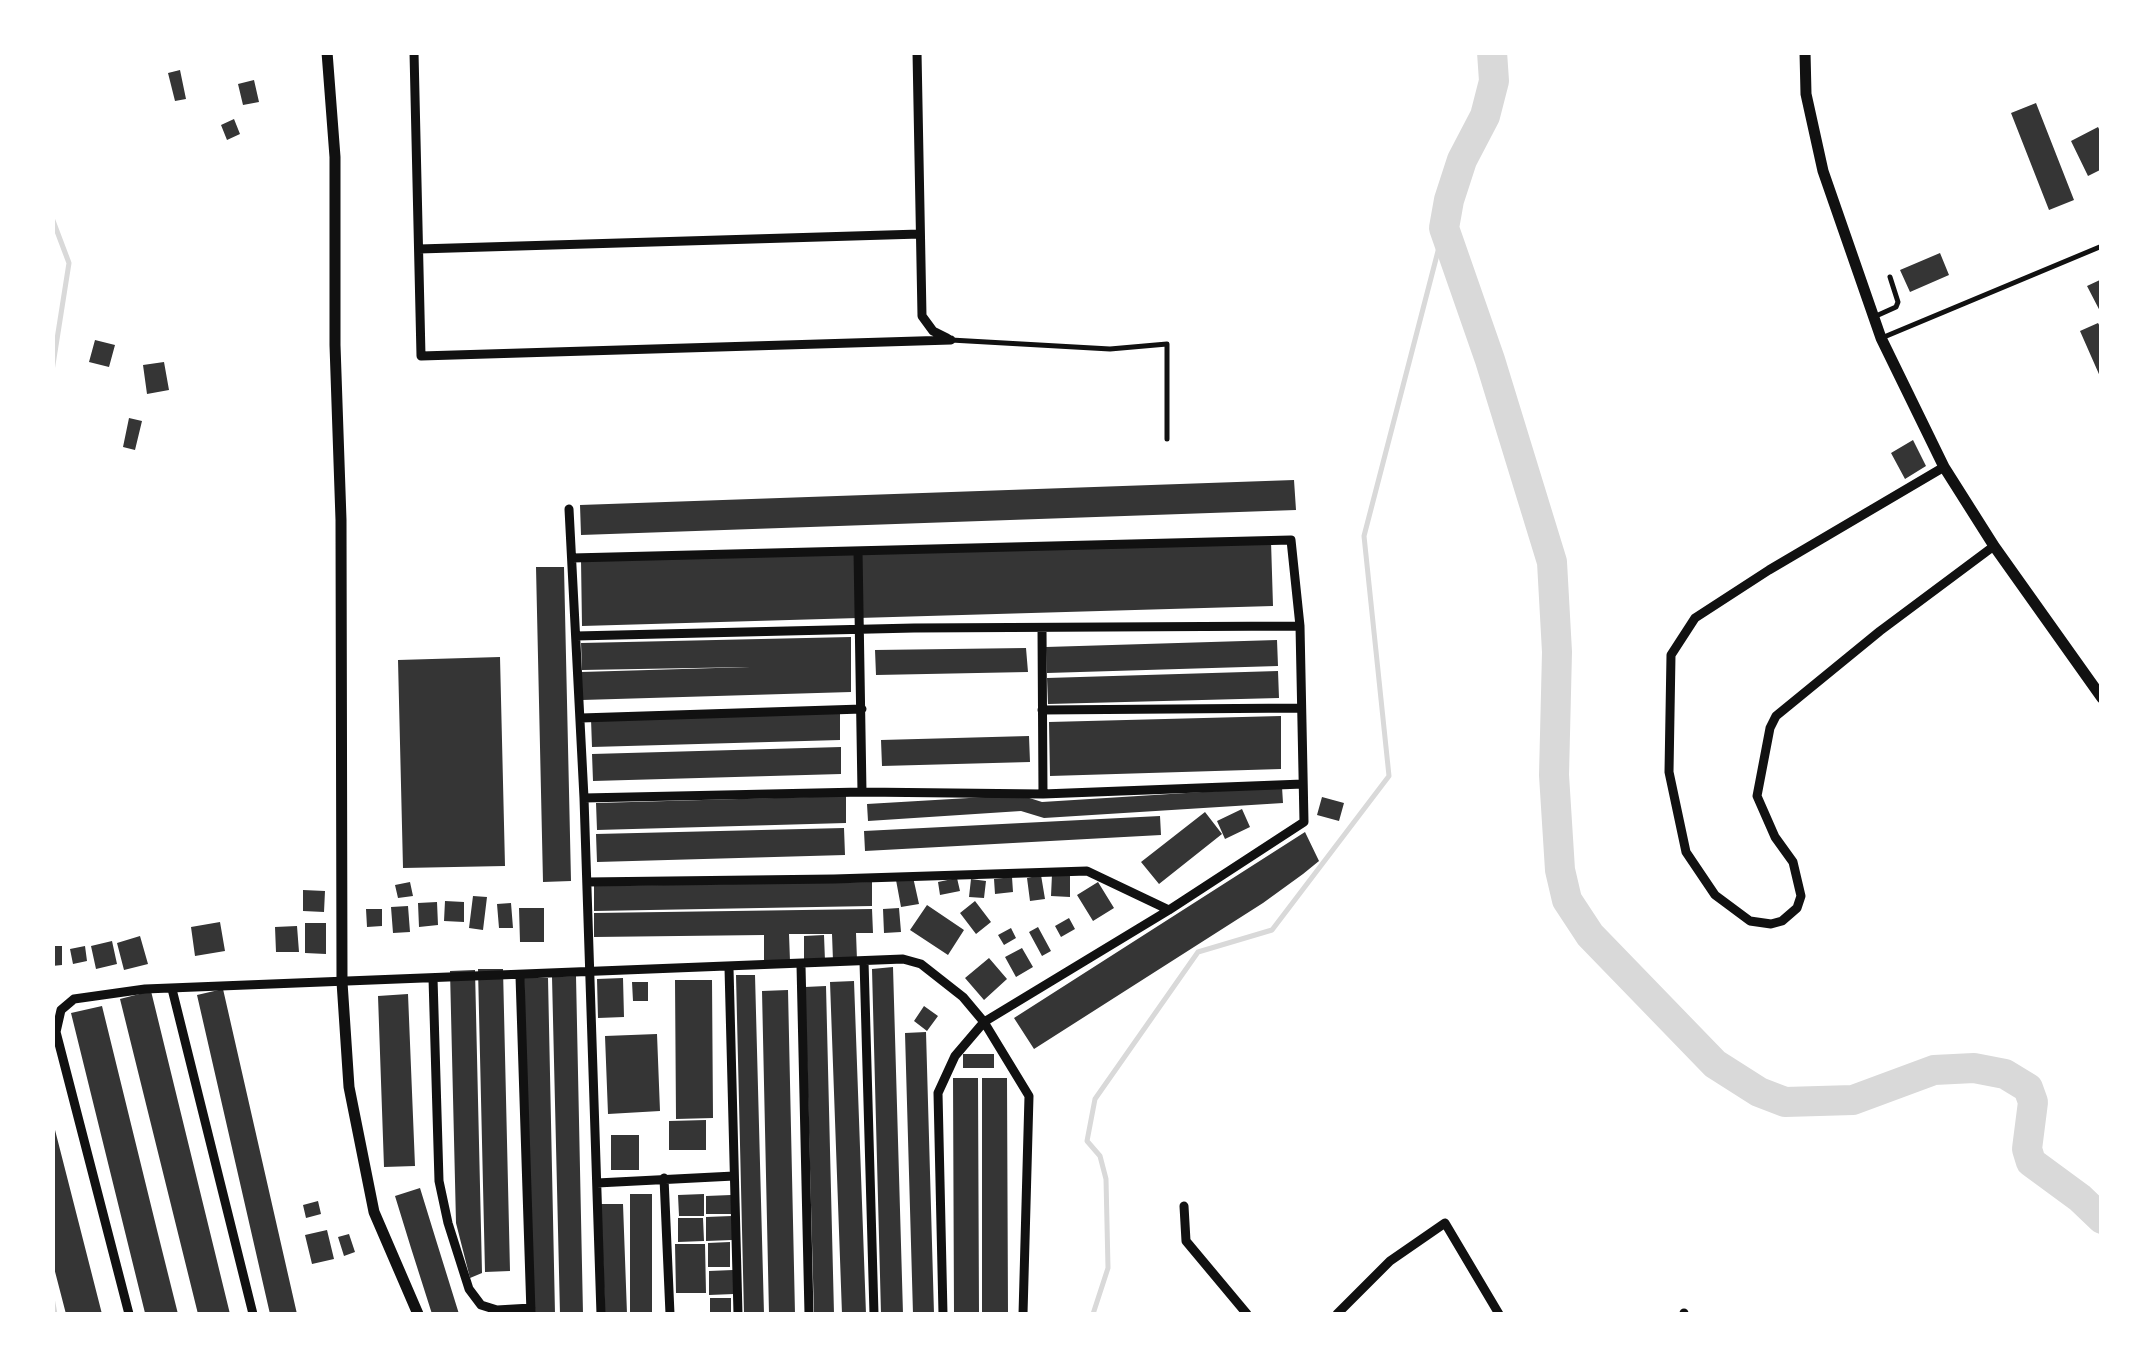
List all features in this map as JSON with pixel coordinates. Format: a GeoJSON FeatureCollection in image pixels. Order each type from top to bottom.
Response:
{"type":"FeatureCollection","features":[{"type":"Feature","properties":{"kind":"street"},"geometry":{"type":"LineString","coordinates":[[327,52],[335,157],[335,346],[341,520],[342,982],[350,1087],[374,1212],[418,1314]]}},
{"type":"Feature","properties":{"kind":"street"},"geometry":{"type":"LineString","coordinates":[[414,52],[421,356],[952,340]]}},
{"type":"Feature","properties":{"kind":"street"},"geometry":{"type":"LineString","coordinates":[[918,52],[922,316],[932,330],[952,340]]}},
{"type":"Feature","properties":{"kind":"street"},"geometry":{"type":"LineString","coordinates":[[1805,52],[1806,94],[1824,171],[1881,338],[1944,467],[1994,546],[2102,698]]}},
{"type":"Feature","properties":{"kind":"street"},"geometry":{"type":"LineString","coordinates":[[419,249],[920,234]]}},
{"type":"Feature","properties":{"kind":"street"},"geometry":{"type":"LineString","coordinates":[[1944,467],[1695,618],[1671,655],[1669,772],[1686,852],[1716,895],[1750,921],[1782,921],[1798,908],[1801,896],[1793,862],[1775,837],[1757,796],[1770,728],[1776,716],[1880,631],[1994,546]]}},
{"type":"Feature","properties":{"kind":"street"},"geometry":{"type":"LineString","coordinates":[[568,509],[584,798],[601,1314]]}},
{"type":"Feature","properties":{"kind":"street"},"geometry":{"type":"LineString","coordinates":[[572,558],[1291,540],[1300,626],[1304,822],[984,1022],[955,1056],[938,1092],[943,1314]]}},
{"type":"Feature","properties":{"kind":"street"},"geometry":{"type":"LineString","coordinates":[[858,551],[862,792]]}},
{"type":"Feature","properties":{"kind":"street"},"geometry":{"type":"LineString","coordinates":[[576,636],[860,629],[1300,626]]}},
{"type":"Feature","properties":{"kind":"street"},"geometry":{"type":"LineString","coordinates":[[1042,628],[1043,794]]}},
{"type":"Feature","properties":{"kind":"street"},"geometry":{"type":"LineString","coordinates":[[1042,710],[1301,708]]}},
{"type":"Feature","properties":{"kind":"street"},"geometry":{"type":"LineString","coordinates":[[580,718],[862,709]]}},
{"type":"Feature","properties":{"kind":"street"},"geometry":{"type":"LineString","coordinates":[[584,798],[862,792],[1043,794],[1303,784]]}},
{"type":"Feature","properties":{"kind":"street"},"geometry":{"type":"LineString","coordinates":[[587,882],[834,880],[1086,870],[1168,910]]}},
{"type":"Feature","properties":{"kind":"street"},"geometry":{"type":"LineString","coordinates":[[130,1314],[56,1032],[61,1010],[74,999],[145,989],[903,960],[921,964],[963,997],[984,1022],[1028,1096],[1023,1314]]}},
{"type":"Feature","properties":{"kind":"street"},"geometry":{"type":"LineString","coordinates":[[864,961],[874,1314]]}},
{"type":"Feature","properties":{"kind":"street"},"geometry":{"type":"LineString","coordinates":[[800,964],[809,1314]]}},
{"type":"Feature","properties":{"kind":"street"},"geometry":{"type":"LineString","coordinates":[[729,968],[738,1314]]}},
{"type":"Feature","properties":{"kind":"street"},"geometry":{"type":"LineString","coordinates":[[433,978],[439,1181],[448,1223],[469,1289],[481,1305],[497,1310],[531,1311],[520,976]]}},
{"type":"Feature","properties":{"kind":"street"},"geometry":{"type":"LineString","coordinates":[[172,989],[253,1314]]}},
{"type":"Feature","properties":{"kind":"street"},"geometry":{"type":"LineString","coordinates":[[598,1183],[734,1176]]}},
{"type":"Feature","properties":{"kind":"street"},"geometry":{"type":"LineString","coordinates":[[664,1178],[670,1314]]}},
{"type":"Feature","properties":{"kind":"street"},"geometry":{"type":"LineString","coordinates":[[1184,1206],[1186,1241],[1247,1314]]}},
{"type":"Feature","properties":{"kind":"street"},"geometry":{"type":"LineString","coordinates":[[1337,1314],[1390,1262],[1445,1223],[1498,1314]]}},
{"type":"Feature","properties":{"kind":"lane"},"geometry":{"type":"LineString","coordinates":[[1881,338],[2102,246]]}},
{"type":"Feature","properties":{"kind":"lane"},"geometry":{"type":"LineString","coordinates":[[1873,317],[1896,306],[1898,299],[1890,276]]}},
{"type":"Feature","properties":{"kind":"lane"},"geometry":{"type":"LineString","coordinates":[[952,340],[1110,349],[1167,344],[1168,439]]}},
{"type":"Feature","properties":{"kind":"building"},"geometry":{"type":"Polygon","coordinates":[[[180,70],[186,99],[175,101],[168,73],[180,70]]]}},
{"type":"Feature","properties":{"kind":"building"},"geometry":{"type":"Polygon","coordinates":[[[254,80],[259,102],[243,105],[238,84],[254,80]]]}},
{"type":"Feature","properties":{"kind":"building"},"geometry":{"type":"Polygon","coordinates":[[[2036,103],[2074,200],[2049,210],[2011,113],[2036,103]]]}},
{"type":"Feature","properties":{"kind":"building"},"geometry":{"type":"Polygon","coordinates":[[[234,119],[240,134],[227,140],[221,125],[234,119]]]}},
{"type":"Feature","properties":{"kind":"building"},"geometry":{"type":"Polygon","coordinates":[[[2098,127],[2102,135],[2102,169],[2088,176],[2071,141],[2098,127]]]}},
{"type":"Feature","properties":{"kind":"building"},"geometry":{"type":"Polygon","coordinates":[[[1940,253],[1949,275],[1910,292],[1900,270],[1940,253]]]}},
{"type":"Feature","properties":{"kind":"building"},"geometry":{"type":"Polygon","coordinates":[[[2102,279],[2102,315],[2087,286],[2102,279]]]}},
{"type":"Feature","properties":{"kind":"building"},"geometry":{"type":"Polygon","coordinates":[[[2098,323],[2102,330],[2102,381],[2080,331],[2098,323]]]}},
{"type":"Feature","properties":{"kind":"building"},"geometry":{"type":"Polygon","coordinates":[[[95,340],[115,345],[109,367],[89,362],[95,340]]]}},
{"type":"Feature","properties":{"kind":"building"},"geometry":{"type":"Polygon","coordinates":[[[164,362],[169,390],[147,394],[143,365],[164,362]]]}},
{"type":"Feature","properties":{"kind":"building"},"geometry":{"type":"Polygon","coordinates":[[[129,418],[142,421],[135,450],[123,447],[129,418]]]}},
{"type":"Feature","properties":{"kind":"building"},"geometry":{"type":"Polygon","coordinates":[[[1913,440],[1926,466],[1905,479],[1891,453],[1913,440]]]}},
{"type":"Feature","properties":{"kind":"building"},"geometry":{"type":"Polygon","coordinates":[[[1294,480],[1296,510],[581,535],[580,505],[1294,480]]]}},
{"type":"Feature","properties":{"kind":"building"},"geometry":{"type":"Polygon","coordinates":[[[1271,541],[1273,606],[582,626],[581,560],[1271,541]]]}},
{"type":"Feature","properties":{"kind":"building"},"geometry":{"type":"Polygon","coordinates":[[[536,567],[564,567],[571,881],[543,882],[536,567]]]}},
{"type":"Feature","properties":{"kind":"building"},"geometry":{"type":"Polygon","coordinates":[[[851,637],[851,692],[582,700],[581,672],[750,667],[582,670],[581,643],[851,637]]]}},
{"type":"Feature","properties":{"kind":"building"},"geometry":{"type":"Polygon","coordinates":[[[1277,640],[1278,666],[1047,673],[1046,647],[1277,640]]]}},
{"type":"Feature","properties":{"kind":"building"},"geometry":{"type":"Polygon","coordinates":[[[1026,648],[1028,672],[876,675],[875,650],[1026,648]]]}},
{"type":"Feature","properties":{"kind":"building"},"geometry":{"type":"Polygon","coordinates":[[[500,657],[505,866],[403,868],[398,660],[500,657]]]}},
{"type":"Feature","properties":{"kind":"building"},"geometry":{"type":"Polygon","coordinates":[[[1278,671],[1279,698],[1048,704],[1047,678],[1278,671]]]}},
{"type":"Feature","properties":{"kind":"building"},"geometry":{"type":"Polygon","coordinates":[[[840,712],[840,740],[592,747],[591,719],[840,712]]]}},
{"type":"Feature","properties":{"kind":"building"},"geometry":{"type":"Polygon","coordinates":[[[1281,716],[1281,769],[1050,776],[1049,722],[1281,716]]]}},
{"type":"Feature","properties":{"kind":"building"},"geometry":{"type":"Polygon","coordinates":[[[1029,736],[1030,762],[882,766],[881,740],[1029,736]]]}},
{"type":"Feature","properties":{"kind":"building"},"geometry":{"type":"Polygon","coordinates":[[[841,747],[841,774],[593,781],[592,754],[841,747]]]}},
{"type":"Feature","properties":{"kind":"building"},"geometry":{"type":"Polygon","coordinates":[[[1282,787],[1283,803],[1044,818],[1021,811],[868,821],[867,804],[1020,795],[1042,802],[1282,787]]]}},
{"type":"Feature","properties":{"kind":"building"},"geometry":{"type":"Polygon","coordinates":[[[846,796],[846,823],[597,830],[596,803],[846,796]]]}},
{"type":"Feature","properties":{"kind":"building"},"geometry":{"type":"Polygon","coordinates":[[[1322,797],[1344,803],[1339,821],[1317,815],[1322,797]]]}},
{"type":"Feature","properties":{"kind":"building"},"geometry":{"type":"Polygon","coordinates":[[[1242,809],[1250,827],[1225,839],[1217,821],[1242,809]]]}},
{"type":"Feature","properties":{"kind":"building"},"geometry":{"type":"Polygon","coordinates":[[[1205,812],[1222,834],[1159,884],[1141,862],[1205,812]]]}},
{"type":"Feature","properties":{"kind":"building"},"geometry":{"type":"Polygon","coordinates":[[[1160,816],[1161,835],[865,851],[864,831],[1160,816]]]}},
{"type":"Feature","properties":{"kind":"building"},"geometry":{"type":"Polygon","coordinates":[[[844,828],[845,855],[597,862],[596,834],[844,828]]]}},
{"type":"Feature","properties":{"kind":"building"},"geometry":{"type":"Polygon","coordinates":[[[1305,832],[1319,861],[1303,874],[1034,1049],[1014,1018],[1305,832]]]}},
{"type":"Feature","properties":{"kind":"building"},"geometry":{"type":"Polygon","coordinates":[[[1052,874],[1070,875],[1070,897],[1051,896],[1052,874]]]}},
{"type":"Feature","properties":{"kind":"building"},"geometry":{"type":"Polygon","coordinates":[[[1041,875],[1045,899],[1030,901],[1027,878],[1041,875]]]}},
{"type":"Feature","properties":{"kind":"building"},"geometry":{"type":"Polygon","coordinates":[[[913,877],[919,904],[901,907],[896,880],[913,877]]]}},
{"type":"Feature","properties":{"kind":"building"},"geometry":{"type":"Polygon","coordinates":[[[1012,877],[1013,892],[995,894],[994,879],[1012,877]]]}},
{"type":"Feature","properties":{"kind":"building"},"geometry":{"type":"Polygon","coordinates":[[[957,878],[960,891],[940,895],[938,882],[957,878]]]}},
{"type":"Feature","properties":{"kind":"building"},"geometry":{"type":"Polygon","coordinates":[[[971,879],[986,881],[984,898],[969,897],[971,879]]]}},
{"type":"Feature","properties":{"kind":"building"},"geometry":{"type":"Polygon","coordinates":[[[410,882],[413,896],[398,898],[395,885],[410,882]]]}},
{"type":"Feature","properties":{"kind":"building"},"geometry":{"type":"Polygon","coordinates":[[[872,882],[872,906],[594,911],[594,886],[872,882]]]}},
{"type":"Feature","properties":{"kind":"building"},"geometry":{"type":"Polygon","coordinates":[[[1098,882],[1114,908],[1093,921],[1077,895],[1098,882]]]}},
{"type":"Feature","properties":{"kind":"building"},"geometry":{"type":"Polygon","coordinates":[[[303,890],[325,891],[324,912],[303,911],[303,890]]]}},
{"type":"Feature","properties":{"kind":"building"},"geometry":{"type":"Polygon","coordinates":[[[473,896],[487,897],[483,930],[469,928],[473,896]]]}},
{"type":"Feature","properties":{"kind":"building"},"geometry":{"type":"Polygon","coordinates":[[[445,901],[464,902],[464,922],[444,921],[445,901]]]}},
{"type":"Feature","properties":{"kind":"building"},"geometry":{"type":"Polygon","coordinates":[[[975,901],[991,922],[976,934],[960,913],[975,901]]]}},
{"type":"Feature","properties":{"kind":"building"},"geometry":{"type":"Polygon","coordinates":[[[437,902],[438,925],[419,927],[418,903],[437,902]]]}},
{"type":"Feature","properties":{"kind":"building"},"geometry":{"type":"Polygon","coordinates":[[[511,903],[513,928],[499,928],[497,904],[511,903]]]}},
{"type":"Feature","properties":{"kind":"building"},"geometry":{"type":"Polygon","coordinates":[[[927,905],[964,930],[948,955],[910,930],[927,905]]]}},
{"type":"Feature","properties":{"kind":"building"},"geometry":{"type":"Polygon","coordinates":[[[408,906],[410,932],[393,933],[391,907],[408,906]]]}},
{"type":"Feature","properties":{"kind":"building"},"geometry":{"type":"Polygon","coordinates":[[[519,908],[544,908],[544,942],[520,942],[519,908]]]}},
{"type":"Feature","properties":{"kind":"building"},"geometry":{"type":"Polygon","coordinates":[[[899,908],[901,932],[884,933],[883,909],[899,908]]]}},
{"type":"Feature","properties":{"kind":"building"},"geometry":{"type":"Polygon","coordinates":[[[366,909],[382,909],[382,926],[367,927],[366,909]]]}},
{"type":"Feature","properties":{"kind":"building"},"geometry":{"type":"Polygon","coordinates":[[[872,909],[873,933],[856,933],[857,960],[833,961],[832,934],[789,934],[790,961],[764,962],[764,935],[594,937],[594,913],[872,909]]]}},
{"type":"Feature","properties":{"kind":"building"},"geometry":{"type":"Polygon","coordinates":[[[1069,918],[1075,929],[1061,937],[1055,926],[1069,918]]]}},
{"type":"Feature","properties":{"kind":"building"},"geometry":{"type":"Polygon","coordinates":[[[220,922],[225,951],[195,956],[191,927],[220,922]]]}},
{"type":"Feature","properties":{"kind":"building"},"geometry":{"type":"Polygon","coordinates":[[[305,923],[326,923],[326,954],[305,953],[305,923]]]}},
{"type":"Feature","properties":{"kind":"building"},"geometry":{"type":"Polygon","coordinates":[[[297,926],[299,952],[276,952],[275,927],[297,926]]]}},
{"type":"Feature","properties":{"kind":"building"},"geometry":{"type":"Polygon","coordinates":[[[1038,927],[1051,951],[1042,956],[1029,932],[1038,927]]]}},
{"type":"Feature","properties":{"kind":"building"},"geometry":{"type":"Polygon","coordinates":[[[1011,928],[1016,938],[1004,945],[998,935],[1011,928]]]}},
{"type":"Feature","properties":{"kind":"building"},"geometry":{"type":"Polygon","coordinates":[[[824,935],[825,961],[804,962],[804,936],[824,935]]]}},
{"type":"Feature","properties":{"kind":"building"},"geometry":{"type":"Polygon","coordinates":[[[140,936],[148,964],[124,970],[117,943],[140,936]]]}},
{"type":"Feature","properties":{"kind":"building"},"geometry":{"type":"Polygon","coordinates":[[[112,941],[117,964],[96,969],[91,946],[112,941]]]}},
{"type":"Feature","properties":{"kind":"building"},"geometry":{"type":"Polygon","coordinates":[[[52,946],[62,946],[62,965],[52,966],[52,946]]]}},
{"type":"Feature","properties":{"kind":"building"},"geometry":{"type":"Polygon","coordinates":[[[85,946],[87,961],[73,964],[70,949],[85,946]]]}},
{"type":"Feature","properties":{"kind":"building"},"geometry":{"type":"Polygon","coordinates":[[[1022,948],[1033,967],[1016,977],[1005,957],[1022,948]]]}},
{"type":"Feature","properties":{"kind":"building"},"geometry":{"type":"Polygon","coordinates":[[[989,958],[1007,979],[984,1000],[965,978],[989,958]]]}},
{"type":"Feature","properties":{"kind":"building"},"geometry":{"type":"Polygon","coordinates":[[[893,967],[903,1314],[881,1314],[872,969],[893,967]]]}},
{"type":"Feature","properties":{"kind":"building"},"geometry":{"type":"Polygon","coordinates":[[[478,969],[503,969],[510,1271],[485,1272],[478,969]]]}},
{"type":"Feature","properties":{"kind":"building"},"geometry":{"type":"Polygon","coordinates":[[[475,970],[482,1273],[470,1278],[456,1223],[450,971],[475,970]]]}},
{"type":"Feature","properties":{"kind":"building"},"geometry":{"type":"Polygon","coordinates":[[[736,975],[755,975],[764,1314],[744,1314],[736,975]]]}},
{"type":"Feature","properties":{"kind":"building"},"geometry":{"type":"Polygon","coordinates":[[[576,976],[583,1314],[560,1314],[552,977],[576,976]]]}},
{"type":"Feature","properties":{"kind":"building"},"geometry":{"type":"Polygon","coordinates":[[[524,978],[548,978],[555,1314],[532,1314],[524,978]]]}},
{"type":"Feature","properties":{"kind":"building"},"geometry":{"type":"Polygon","coordinates":[[[623,978],[624,1017],[598,1018],[597,979],[623,978]]]}},
{"type":"Feature","properties":{"kind":"building"},"geometry":{"type":"Polygon","coordinates":[[[675,980],[712,980],[713,1118],[676,1119],[675,980]]]}},
{"type":"Feature","properties":{"kind":"building"},"geometry":{"type":"Polygon","coordinates":[[[854,981],[866,1314],[842,1314],[830,982],[854,981]]]}},
{"type":"Feature","properties":{"kind":"building"},"geometry":{"type":"Polygon","coordinates":[[[632,982],[648,982],[648,1001],[633,1001],[632,982]]]}},
{"type":"Feature","properties":{"kind":"building"},"geometry":{"type":"Polygon","coordinates":[[[826,986],[834,1314],[814,1314],[805,987],[826,986]]]}},
{"type":"Feature","properties":{"kind":"building"},"geometry":{"type":"Polygon","coordinates":[[[223,989],[297,1314],[270,1314],[197,995],[223,989]]]}},
{"type":"Feature","properties":{"kind":"building"},"geometry":{"type":"Polygon","coordinates":[[[788,990],[795,1314],[769,1314],[762,991],[788,990]]]}},
{"type":"Feature","properties":{"kind":"building"},"geometry":{"type":"Polygon","coordinates":[[[151,991],[230,1314],[198,1314],[120,999],[151,991]]]}},
{"type":"Feature","properties":{"kind":"building"},"geometry":{"type":"Polygon","coordinates":[[[408,994],[415,1166],[384,1167],[378,996],[408,994]]]}},
{"type":"Feature","properties":{"kind":"building"},"geometry":{"type":"Polygon","coordinates":[[[102,1006],[178,1314],[145,1313],[71,1013],[102,1006]]]}},
{"type":"Feature","properties":{"kind":"building"},"geometry":{"type":"Polygon","coordinates":[[[924,1006],[938,1016],[927,1031],[914,1021],[924,1006]]]}},
{"type":"Feature","properties":{"kind":"building"},"geometry":{"type":"Polygon","coordinates":[[[926,1032],[934,1314],[913,1314],[905,1033],[926,1032]]]}},
{"type":"Feature","properties":{"kind":"building"},"geometry":{"type":"Polygon","coordinates":[[[657,1034],[660,1111],[608,1114],[605,1036],[657,1034]]]}},
{"type":"Feature","properties":{"kind":"building"},"geometry":{"type":"Polygon","coordinates":[[[963,1054],[994,1054],[994,1068],[963,1068],[963,1054]]]}},
{"type":"Feature","properties":{"kind":"building"},"geometry":{"type":"Polygon","coordinates":[[[953,1078],[978,1078],[979,1314],[954,1314],[953,1078]]]}},
{"type":"Feature","properties":{"kind":"building"},"geometry":{"type":"Polygon","coordinates":[[[982,1078],[1007,1078],[1008,1314],[982,1314],[982,1078]]]}},
{"type":"Feature","properties":{"kind":"building"},"geometry":{"type":"Polygon","coordinates":[[[706,1120],[706,1150],[669,1150],[669,1121],[706,1120]]]}},
{"type":"Feature","properties":{"kind":"building"},"geometry":{"type":"Polygon","coordinates":[[[52,1126],[102,1314],[66,1314],[52,1260],[52,1126]]]}},
{"type":"Feature","properties":{"kind":"building"},"geometry":{"type":"Polygon","coordinates":[[[611,1135],[639,1135],[639,1170],[611,1170],[611,1135]]]}},
{"type":"Feature","properties":{"kind":"building"},"geometry":{"type":"Polygon","coordinates":[[[420,1188],[459,1314],[432,1314],[411,1248],[395,1196],[420,1188]]]}},
{"type":"Feature","properties":{"kind":"building"},"geometry":{"type":"Polygon","coordinates":[[[630,1194],[652,1194],[652,1314],[630,1314],[630,1194]]]}},
{"type":"Feature","properties":{"kind":"building"},"geometry":{"type":"Polygon","coordinates":[[[704,1194],[704,1216],[679,1216],[678,1195],[704,1194]]]}},
{"type":"Feature","properties":{"kind":"building"},"geometry":{"type":"Polygon","coordinates":[[[731,1195],[732,1214],[706,1214],[706,1196],[731,1195]]]}},
{"type":"Feature","properties":{"kind":"building"},"geometry":{"type":"Polygon","coordinates":[[[318,1201],[321,1214],[306,1218],[303,1205],[318,1201]]]}},
{"type":"Feature","properties":{"kind":"building"},"geometry":{"type":"Polygon","coordinates":[[[601,1204],[623,1204],[627,1314],[605,1314],[601,1204]]]}},
{"type":"Feature","properties":{"kind":"building"},"geometry":{"type":"Polygon","coordinates":[[[732,1216],[732,1240],[706,1241],[706,1217],[732,1216]]]}},
{"type":"Feature","properties":{"kind":"building"},"geometry":{"type":"Polygon","coordinates":[[[678,1218],[703,1218],[704,1241],[678,1242],[678,1218]]]}},
{"type":"Feature","properties":{"kind":"building"},"geometry":{"type":"Polygon","coordinates":[[[327,1230],[334,1259],[312,1264],[305,1235],[327,1230]]]}},
{"type":"Feature","properties":{"kind":"building"},"geometry":{"type":"Polygon","coordinates":[[[349,1234],[355,1252],[344,1256],[338,1237],[349,1234]]]}},
{"type":"Feature","properties":{"kind":"building"},"geometry":{"type":"Polygon","coordinates":[[[730,1242],[730,1267],[708,1267],[708,1243],[730,1242]]]}},
{"type":"Feature","properties":{"kind":"building"},"geometry":{"type":"Polygon","coordinates":[[[675,1244],[705,1244],[706,1293],[676,1293],[675,1244]]]}},
{"type":"Feature","properties":{"kind":"building"},"geometry":{"type":"Polygon","coordinates":[[[733,1270],[734,1294],[709,1295],[709,1271],[733,1270]]]}},
{"type":"Feature","properties":{"kind":"building"},"geometry":{"type":"Polygon","coordinates":[[[710,1298],[731,1298],[731,1314],[710,1314],[710,1298]]]}},
{"type":"Feature","properties":{"kind":"waterway"},"geometry":{"type":"LineString","coordinates":[[1492,52],[1494,81],[1485,116],[1462,160],[1444,228],[1490,360],[1552,562],[1557,652],[1554,775],[1560,870],[1567,900],[1590,935],[1715,1064],[1759,1092],[1785,1102],[1853,1100],[1934,1070],[1974,1068],[2005,1074],[2028,1088],[2033,1102],[2027,1149],[2031,1162],[2102,1219]]}},
{"type":"Feature","properties":{"kind":"waterway"},"geometry":{"type":"LineString","coordinates":[[52,218],[69,263],[52,371]]}},
{"type":"Feature","properties":{"kind":"waterway"},"geometry":{"type":"LineString","coordinates":[[1093,1314],[1108,1268],[1106,1179],[1100,1156],[1087,1141],[1095,1099],[1198,952],[1272,930],[1389,776],[1364,536],[1444,228]]}},
{"type":"Feature","properties":{"kind":"waterway"},"geometry":{"type":"LineString","coordinates":[[52,1298],[55,1314]]}}]}
